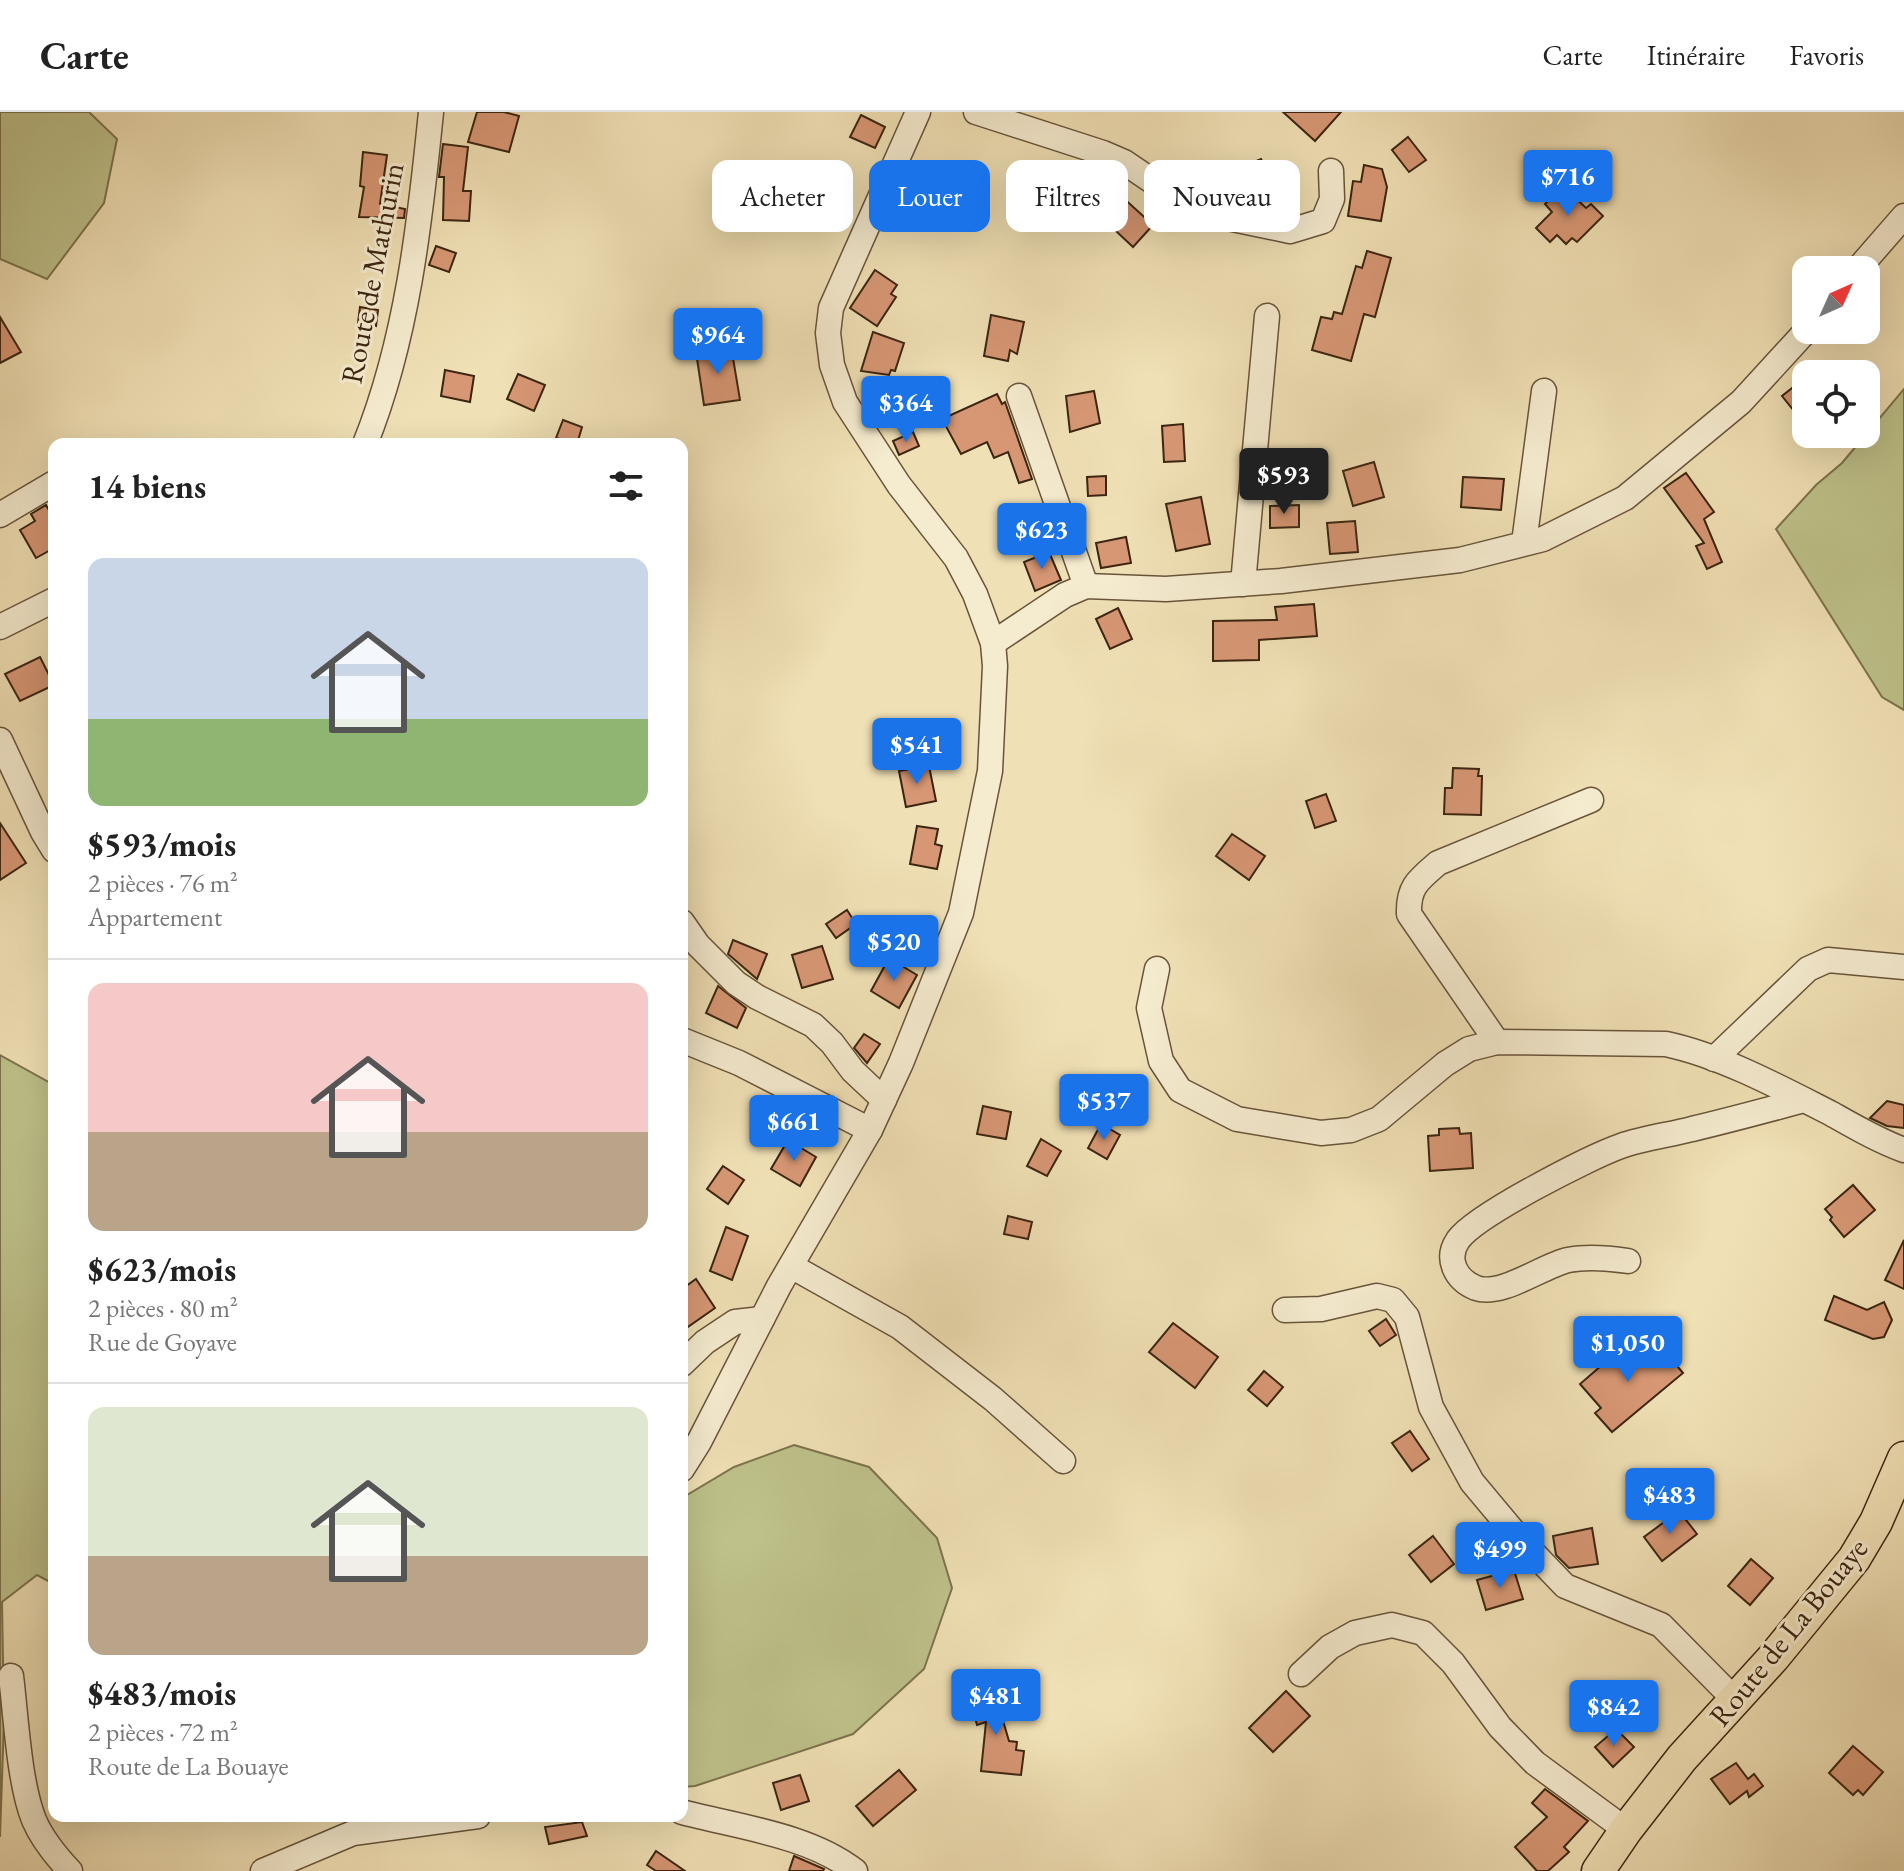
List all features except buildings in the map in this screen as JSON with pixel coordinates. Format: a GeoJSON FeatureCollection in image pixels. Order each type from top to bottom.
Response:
{"type":"FeatureCollection","features":[{"type":"Feature","properties":{"kind":"main road","name":"Route de La Bouaye"},"geometry":{"type":"LineString","coordinates":[[1598,1871],[1682,1758],[1854,1559],[1876,1522],[1904,1458]]}},
{"type":"Feature","properties":{"kind":"street","name":"Route de Mathurin"},"geometry":{"type":"LineString","coordinates":[[368,438],[379,411],[405,302],[425,177],[431,112]]}},
{"type":"Feature","properties":{"kind":"street"},"geometry":{"type":"LineString","coordinates":[[688,1459],[884,1100],[961,913],[990,771],[995,666],[993,643],[975,594],[956,558],[869,441],[845,402],[832,365],[828,333],[831,308],[918,112]]}},
{"type":"Feature","properties":{"kind":"street"},"geometry":{"type":"LineString","coordinates":[[976,112],[1124,162],[1192,208],[1290,231],[1323,221],[1332,199],[1331,171]]}},
{"type":"Feature","properties":{"kind":"street"},"geometry":{"type":"LineString","coordinates":[[1869,256],[1904,216]]}},
{"type":"Feature","properties":{"kind":"street"},"geometry":{"type":"LineString","coordinates":[[1243,584],[1267,316]]}},
{"type":"Feature","properties":{"kind":"street"},"geometry":{"type":"LineString","coordinates":[[993,643],[1065,595],[1086,586],[1166,589],[1243,584],[1460,560],[1543,539],[1625,498],[1741,402],[1794,344]]}},
{"type":"Feature","properties":{"kind":"street"},"geometry":{"type":"LineString","coordinates":[[1524,543],[1544,391]]}},
{"type":"Feature","properties":{"kind":"street"},"geometry":{"type":"LineString","coordinates":[[1019,396],[1086,586]]}},
{"type":"Feature","properties":{"kind":"street"},"geometry":{"type":"LineString","coordinates":[[0,515],[48,487]]}},
{"type":"Feature","properties":{"kind":"street"},"geometry":{"type":"LineString","coordinates":[[0,627],[48,603]]}},
{"type":"Feature","properties":{"kind":"street"},"geometry":{"type":"LineString","coordinates":[[0,740],[48,840]]}},
{"type":"Feature","properties":{"kind":"street"},"geometry":{"type":"LineString","coordinates":[[1497,1042],[1409,914],[1408,895],[1438,863],[1591,800]]}},
{"type":"Feature","properties":{"kind":"street"},"geometry":{"type":"LineString","coordinates":[[688,931],[736,983],[813,1025],[832,1043],[853,1071],[884,1100]]}},
{"type":"Feature","properties":{"kind":"street"},"geometry":{"type":"LineString","coordinates":[[1714,1059],[1808,969],[1828,960],[1904,967]]}},
{"type":"Feature","properties":{"kind":"street"},"geometry":{"type":"LineString","coordinates":[[1157,969],[1149,1008],[1161,1061],[1180,1090],[1237,1119],[1321,1133],[1351,1130],[1379,1119],[1445,1064],[1469,1049],[1497,1042],[1666,1044],[1714,1059],[1904,1150]]}},
{"type":"Feature","properties":{"kind":"street"},"geometry":{"type":"LineString","coordinates":[[688,1042],[739,1063],[870,1130]]}},
{"type":"Feature","properties":{"kind":"street"},"geometry":{"type":"LineString","coordinates":[[1628,1261],[1598,1257],[1565,1261],[1495,1289],[1478,1289],[1464,1281],[1454,1270],[1452,1254],[1459,1239],[1478,1223],[1541,1185],[1621,1146],[1804,1100]]}},
{"type":"Feature","properties":{"kind":"street"},"geometry":{"type":"LineString","coordinates":[[791,1266],[900,1327],[993,1399],[1063,1461]]}},
{"type":"Feature","properties":{"kind":"street"},"geometry":{"type":"LineString","coordinates":[[1285,1310],[1321,1309],[1377,1296],[1393,1300],[1407,1317],[1431,1407],[1472,1482],[1518,1537],[1565,1586],[1661,1625],[1735,1700]]}},
{"type":"Feature","properties":{"kind":"street"},"geometry":{"type":"LineString","coordinates":[[688,1358],[705,1342],[735,1322],[762,1319]]}},
{"type":"Feature","properties":{"kind":"street"},"geometry":{"type":"LineString","coordinates":[[1301,1674],[1330,1647],[1355,1633],[1392,1625],[1423,1633],[1453,1663],[1500,1727],[1535,1763],[1626,1830]]}},
{"type":"Feature","properties":{"kind":"street"},"geometry":{"type":"LineString","coordinates":[[11,1676],[25,1784],[34,1819],[53,1852],[70,1871]]}},
{"type":"Feature","properties":{"kind":"street"},"geometry":{"type":"LineString","coordinates":[[688,1814],[807,1844],[842,1860],[855,1871]]}},
{"type":"Feature","properties":{"kind":"street"},"geometry":{"type":"LineString","coordinates":[[263,1871],[353,1833],[434,1822]]}},
{"type":"Feature","properties":{"kind":"green space"},"geometry":{"type":"Polygon","coordinates":[[[0,112],[89,112],[117,139],[104,203],[47,279],[0,259],[0,112]]]}},
{"type":"Feature","properties":{"kind":"green space"},"geometry":{"type":"Polygon","coordinates":[[[1904,389],[1904,710],[1882,697],[1776,529],[1855,448],[1880,448],[1880,418],[1904,389]]]}},
{"type":"Feature","properties":{"kind":"green space"},"geometry":{"type":"Polygon","coordinates":[[[0,1055],[48,1082],[48,1581],[37,1575],[2,1602],[4,1721],[0,1837],[0,1055]]]}},
{"type":"Feature","properties":{"kind":"green space"},"geometry":{"type":"Polygon","coordinates":[[[794,1445],[869,1467],[937,1538],[952,1588],[924,1669],[853,1734],[688,1787],[688,1494],[734,1467],[794,1445]]]}}]}
